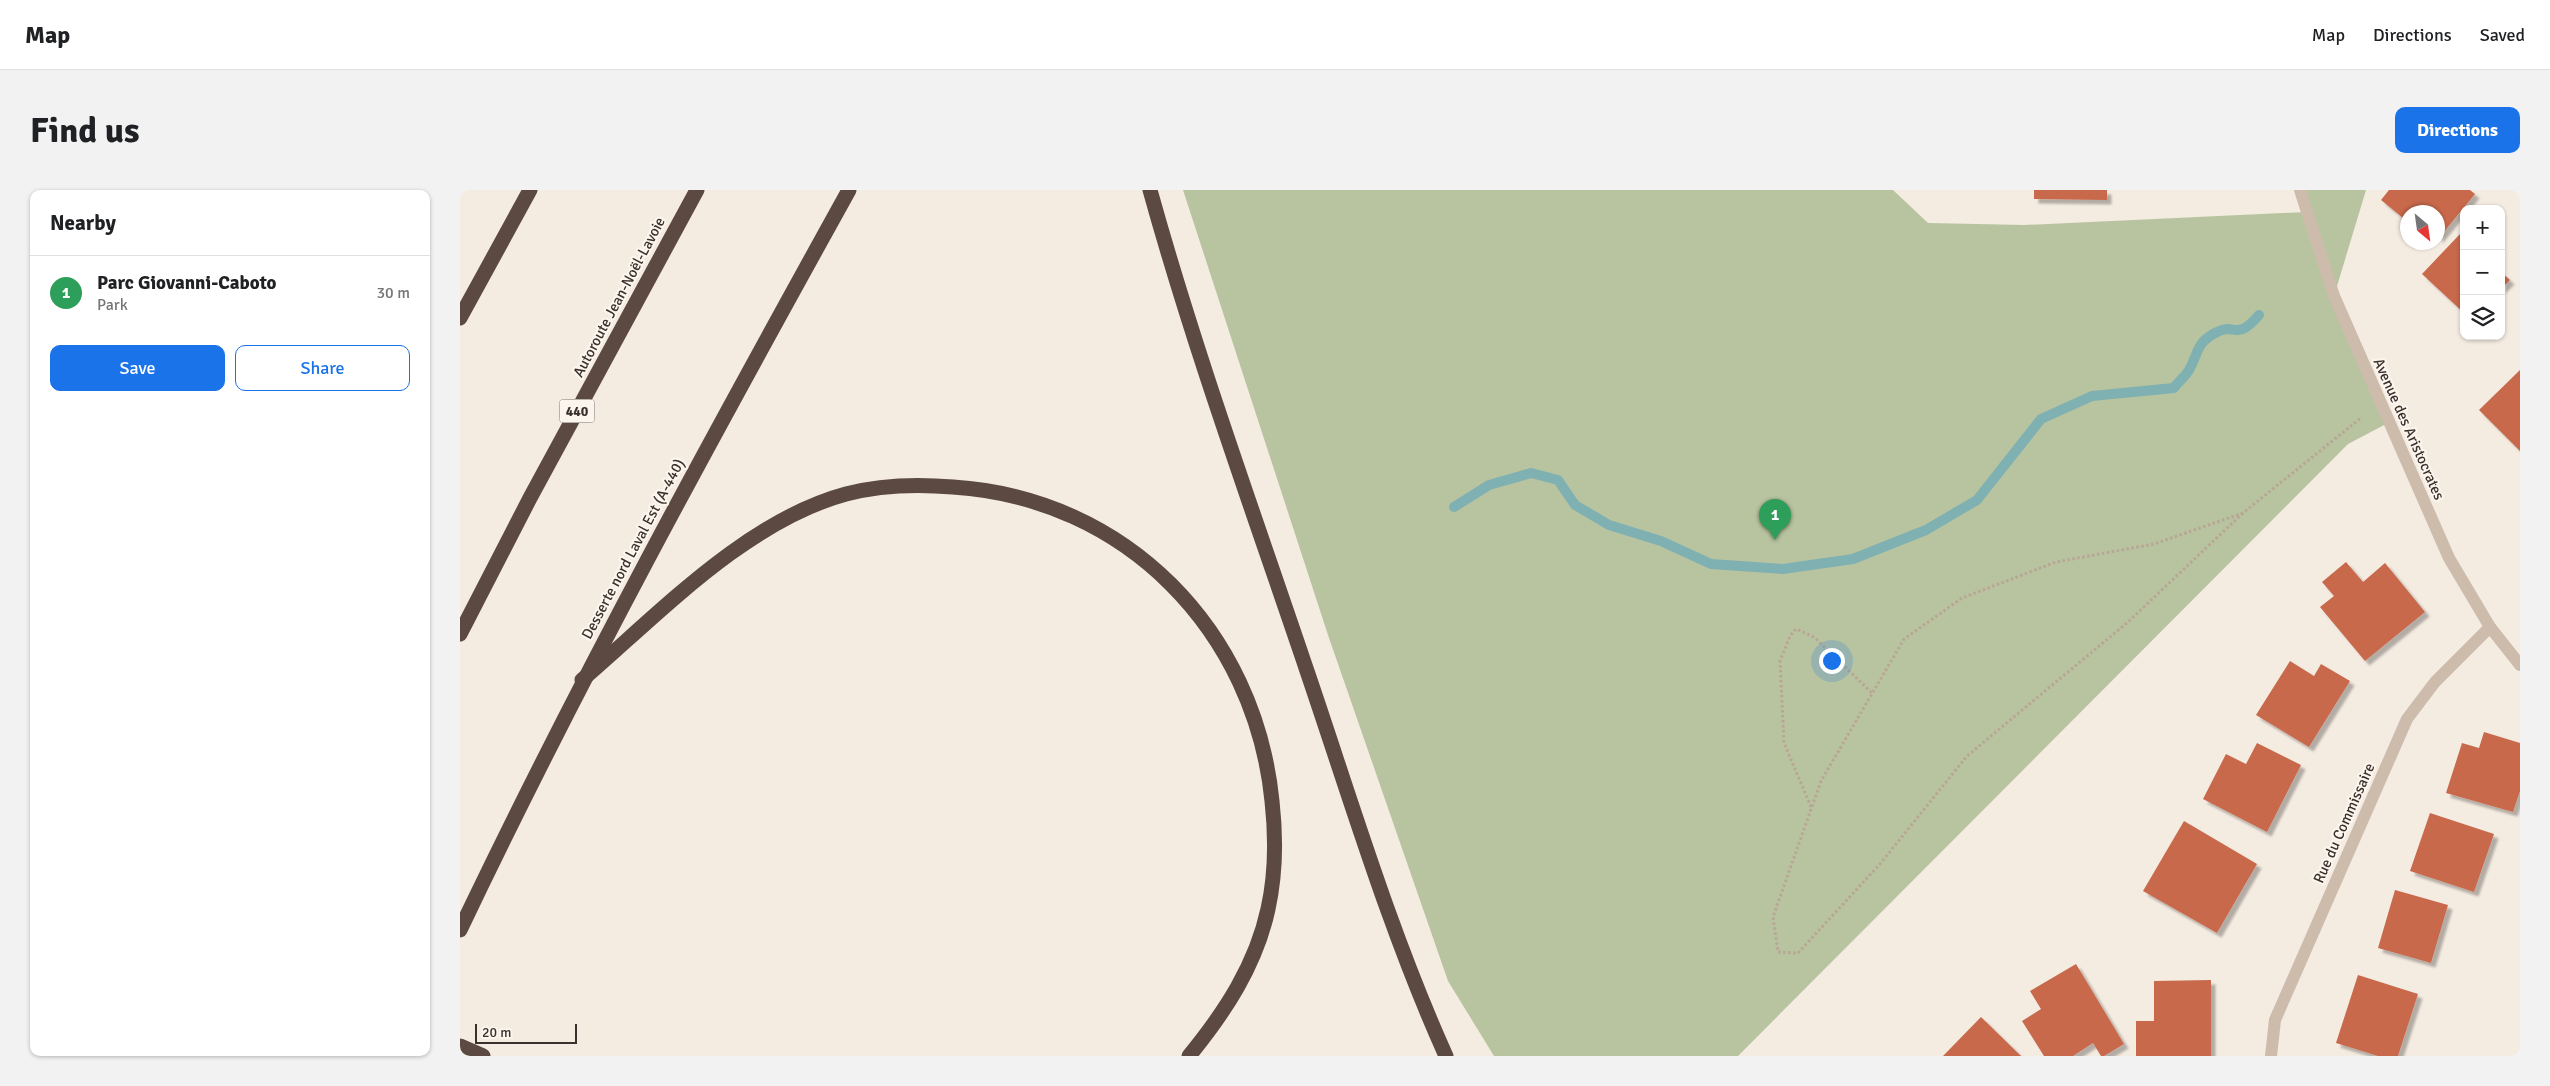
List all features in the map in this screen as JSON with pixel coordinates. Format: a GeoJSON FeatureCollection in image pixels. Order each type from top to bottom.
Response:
{"type":"FeatureCollection","features":[{"type":"Feature","properties":{"kind":"highway"},"geometry":{"type":"LineString","coordinates":[[460,318],[530,190]]}},
{"type":"Feature","properties":{"kind":"highway","name":"Autoroute Jean-Noël-Lavoie"},"geometry":{"type":"LineString","coordinates":[[460,634],[530,498],[697,190]]}},
{"type":"Feature","properties":{"kind":"highway","name":"Desserte nord Laval Est (A-440)"},"geometry":{"type":"LineString","coordinates":[[460,930],[582,680],[655,542],[849,190]]}},
{"type":"Feature","properties":{"kind":"highway"},"geometry":{"type":"LineString","coordinates":[[1150,190],[1186,311],[1370,856],[1424,1007],[1446,1056]]}},
{"type":"Feature","properties":{"kind":"highway"},"geometry":{"type":"LineString","coordinates":[[582,680],[708,571],[749,540],[796,513],[848,494],[915,486],[988,490],[1021,497],[1057,509],[1091,524],[1113,537],[1136,553],[1181,593],[1216,639],[1230,662],[1252,712],[1267,765],[1274,822],[1275,852],[1268,910],[1247,970],[1220,1016],[1189,1056]]}},
{"type":"Feature","properties":{"kind":"highway"},"geometry":{"type":"LineString","coordinates":[[460,1046],[483,1056]]}},
{"type":"Feature","properties":{"kind":"street","name":"Avenue des Aristocrates"},"geometry":{"type":"LineString","coordinates":[[2300,190],[2334,296],[2449,558],[2490,627],[2520,665]]}},
{"type":"Feature","properties":{"kind":"street","name":"Rue du Commissaire"},"geometry":{"type":"LineString","coordinates":[[2271,1056],[2275,1020],[2407,719],[2435,682],[2490,627]]}},
{"type":"Feature","properties":{"kind":"path"},"geometry":{"type":"LineString","coordinates":[[2243,513],[2154,544],[2056,562],[1962,598],[1904,639],[1821,781],[1773,917],[1778,952],[1798,953],[1880,864],[1967,756],[2128,622],[2243,513],[2380,402]]}},
{"type":"Feature","properties":{"kind":"path"},"geometry":{"type":"LineString","coordinates":[[1811,807],[1784,743],[1780,661],[1790,636],[1796,629],[1814,637],[1872,693]]}},
{"type":"Feature","properties":{"kind":"green space"},"geometry":{"type":"Polygon","coordinates":[[[1183,190],[1893,190],[1928,223],[2024,225],[2306,212],[2300,190],[2366,190],[2334,296],[2388,423],[2348,444],[1738,1056],[1494,1056],[1448,981],[1328,635],[1183,190]]]}},
{"type":"Feature","properties":{"kind":"building"},"geometry":{"type":"Polygon","coordinates":[[[2034,190],[2107,190],[2107,200],[2034,199],[2034,190]]]}},
{"type":"Feature","properties":{"kind":"building"},"geometry":{"type":"Polygon","coordinates":[[[2389,190],[2470,190],[2475,194],[2466,205],[2460,205],[2460,212],[2445,230],[2445,205],[2400,205],[2400,215],[2381,200],[2389,190]]]}},
{"type":"Feature","properties":{"kind":"building"},"geometry":{"type":"Polygon","coordinates":[[[2460,234],[2460,309],[2422,274],[2460,234]]]}},
{"type":"Feature","properties":{"kind":"building"},"geometry":{"type":"Polygon","coordinates":[[[2505,276],[2510,280],[2505,285],[2505,276]]]}},
{"type":"Feature","properties":{"kind":"building"},"geometry":{"type":"Polygon","coordinates":[[[2520,370],[2520,451],[2479,410],[2520,370]]]}},
{"type":"Feature","properties":{"kind":"building"},"geometry":{"type":"Polygon","coordinates":[[[2346,562],[2363,582],[2385,563],[2425,612],[2365,661],[2320,607],[2334,596],[2322,582],[2346,562]]]}},
{"type":"Feature","properties":{"kind":"building"},"geometry":{"type":"Polygon","coordinates":[[[2290,661],[2314,676],[2321,664],[2350,681],[2309,747],[2256,715],[2290,661]]]}},
{"type":"Feature","properties":{"kind":"building"},"geometry":{"type":"Polygon","coordinates":[[[2484,732],[2520,743],[2520,791],[2513,812],[2446,793],[2462,743],[2479,748],[2484,732]]]}},
{"type":"Feature","properties":{"kind":"building"},"geometry":{"type":"Polygon","coordinates":[[[2257,743],[2301,765],[2267,832],[2203,799],[2226,754],[2246,764],[2257,743]]]}},
{"type":"Feature","properties":{"kind":"building"},"geometry":{"type":"Polygon","coordinates":[[[2430,813],[2494,834],[2474,892],[2410,871],[2430,813]]]}},
{"type":"Feature","properties":{"kind":"building"},"geometry":{"type":"Polygon","coordinates":[[[2184,821],[2257,864],[2217,933],[2143,891],[2184,821]]]}},
{"type":"Feature","properties":{"kind":"building"},"geometry":{"type":"Polygon","coordinates":[[[2395,890],[2448,905],[2431,963],[2378,948],[2395,890]]]}},
{"type":"Feature","properties":{"kind":"building"},"geometry":{"type":"Polygon","coordinates":[[[2076,964],[2124,1044],[2104,1056],[2101,1056],[2093,1043],[2073,1056],[2044,1056],[2022,1021],[2041,1009],[2030,991],[2076,964]]]}},
{"type":"Feature","properties":{"kind":"building"},"geometry":{"type":"Polygon","coordinates":[[[2358,975],[2418,994],[2398,1056],[2378,1056],[2336,1043],[2358,975]]]}},
{"type":"Feature","properties":{"kind":"building"},"geometry":{"type":"Polygon","coordinates":[[[2211,980],[2211,1056],[2136,1056],[2136,1021],[2154,1021],[2154,981],[2211,980]]]}},
{"type":"Feature","properties":{"kind":"building"},"geometry":{"type":"Polygon","coordinates":[[[1981,1017],[2021,1056],[1943,1056],[1981,1017]]]}},
{"type":"Feature","properties":{"kind":"waterway"},"geometry":{"type":"LineString","coordinates":[[1454,507],[1489,485],[1531,473],[1558,480],[1575,505],[1609,525],[1661,541],[1711,564],[1783,569],[1853,559],[1926,530],[1977,500],[2041,419],[2092,396],[2174,388],[2186,375],[2198,349],[2204,341],[2222,330],[2240,330],[2245,328],[2259,315]]}},
{"type":"Feature","properties":{"kind":"place","name":"Parc Giovanni-Caboto"},"geometry":{"type":"Point","coordinates":[1775,540]}}]}
